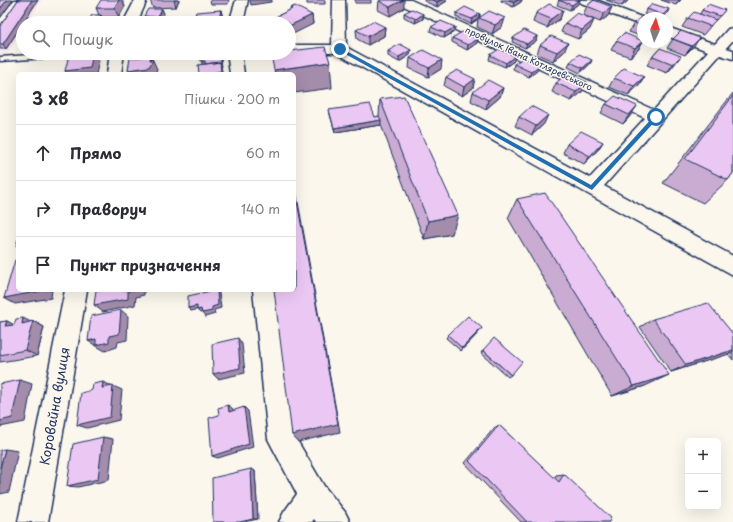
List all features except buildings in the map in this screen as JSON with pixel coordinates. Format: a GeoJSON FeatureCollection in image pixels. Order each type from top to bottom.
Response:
{"type":"FeatureCollection","features":[{"type":"Feature","properties":{"kind":"street"},"geometry":{"type":"LineString","coordinates":[[133,16],[141,0]]}},
{"type":"Feature","properties":{"kind":"street"},"geometry":{"type":"LineString","coordinates":[[238,16],[242,0]]}},
{"type":"Feature","properties":{"kind":"street"},"geometry":{"type":"LineString","coordinates":[[339,0],[340,49]]}},
{"type":"Feature","properties":{"kind":"street","name":"провулок Івана Котляревського"},"geometry":{"type":"LineString","coordinates":[[401,0],[656,117]]}},
{"type":"Feature","properties":{"kind":"street"},"geometry":{"type":"LineString","coordinates":[[585,0],[637,20]]}},
{"type":"Feature","properties":{"kind":"street"},"geometry":{"type":"LineString","coordinates":[[592,188],[733,32]]}},
{"type":"Feature","properties":{"kind":"street"},"geometry":{"type":"LineString","coordinates":[[673,33],[733,55]]}},
{"type":"Feature","properties":{"kind":"street"},"geometry":{"type":"LineString","coordinates":[[296,49],[340,49],[733,266]]}},
{"type":"Feature","properties":{"kind":"street"},"geometry":{"type":"LineString","coordinates":[[114,72],[116,60]]}},
{"type":"Feature","properties":{"kind":"street"},"geometry":{"type":"LineString","coordinates":[[235,60],[237,72]]}},
{"type":"Feature","properties":{"kind":"street","name":"Коровайна вулиця"},"geometry":{"type":"LineString","coordinates":[[33,522],[76,292]]}},
{"type":"Feature","properties":{"kind":"street"},"geometry":{"type":"LineString","coordinates":[[264,292],[281,439],[314,496],[336,522]]}},
{"type":"Feature","properties":{"kind":"street"},"geometry":{"type":"LineString","coordinates":[[294,522],[314,496]]}},
{"type":"Feature","properties":{"kind":"lane"},"geometry":{"type":"LineString","coordinates":[[0,24],[17,0]]}},
{"type":"Feature","properties":{"kind":"lane"},"geometry":{"type":"LineString","coordinates":[[0,58],[16,57]]}},
{"type":"Feature","properties":{"kind":"shaded area"},"geometry":{"type":"Polygon","coordinates":[[[0,0],[42,0],[32,16],[16,16],[16,40],[7,55],[0,55],[0,0]]]}},
{"type":"Feature","properties":{"kind":"route"},"geometry":{"type":"LineString","coordinates":[[340,49],[592,188],[656,117]]}}]}
